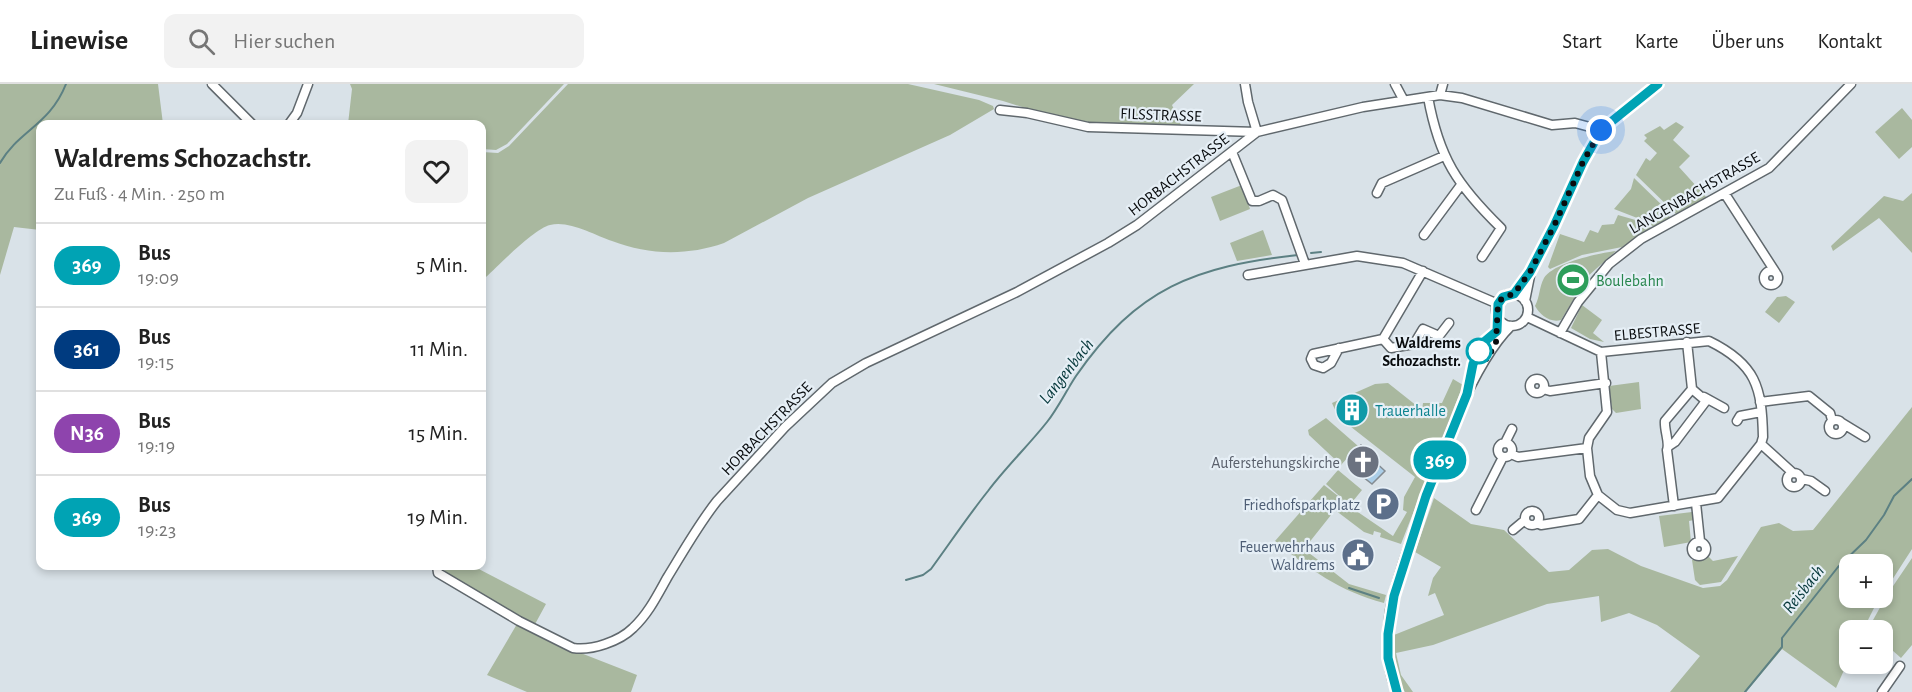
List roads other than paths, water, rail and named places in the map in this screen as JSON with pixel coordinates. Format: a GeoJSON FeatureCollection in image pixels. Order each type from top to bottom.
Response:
{"type":"FeatureCollection","features":[{"type":"Feature","properties":{"kind":"street"},"geometry":{"type":"LineString","coordinates":[[212,84],[248,120]]}},
{"type":"Feature","properties":{"kind":"street"},"geometry":{"type":"LineString","coordinates":[[292,120],[308,84]]}},
{"type":"Feature","properties":{"kind":"street"},"geometry":{"type":"LineString","coordinates":[[1245,84],[1257,132]]}},
{"type":"Feature","properties":{"kind":"street"},"geometry":{"type":"LineString","coordinates":[[1395,84],[1403,99]]}},
{"type":"Feature","properties":{"kind":"street"},"geometry":{"type":"LineString","coordinates":[[1440,95],[1443,84]]}},
{"type":"Feature","properties":{"kind":"street"},"geometry":{"type":"LineString","coordinates":[[1496,342],[1498,304],[1503,297],[1514,294],[1530,272],[1601,130],[1658,84]]}},
{"type":"Feature","properties":{"kind":"street","name":"LANGENBACHSTRASSE"},"geometry":{"type":"LineString","coordinates":[[1560,333],[1578,302],[1609,264],[1641,239],[1769,168],[1851,84]]}},
{"type":"Feature","properties":{"kind":"street","name":"FILSSTRASSE"},"geometry":{"type":"LineString","coordinates":[[1000,110],[1028,113],[1088,127],[1257,132],[1403,99],[1440,95],[1462,98],[1552,125],[1575,123],[1601,130]]}},
{"type":"Feature","properties":{"kind":"street"},"geometry":{"type":"LineString","coordinates":[[1428,97],[1443,156],[1461,185],[1501,228],[1482,257]]}},
{"type":"Feature","properties":{"kind":"street","name":"HORBACHSTRASSE"},"geometry":{"type":"LineString","coordinates":[[438,570],[438,573],[519,621],[573,648],[583,650],[624,635],[635,627],[647,612],[702,520],[717,501],[822,391],[866,363],[1017,292],[1108,243],[1137,225],[1257,132]]}},
{"type":"Feature","properties":{"kind":"street"},"geometry":{"type":"LineString","coordinates":[[1232,152],[1252,201],[1259,201],[1273,195],[1282,200],[1305,264]]}},
{"type":"Feature","properties":{"kind":"street"},"geometry":{"type":"LineString","coordinates":[[1377,193],[1382,183],[1443,156]]}},
{"type":"Feature","properties":{"kind":"street"},"geometry":{"type":"LineString","coordinates":[[1424,235],[1461,185]]}},
{"type":"Feature","properties":{"kind":"street"},"geometry":{"type":"LineString","coordinates":[[1725,194],[1776,273]]}},
{"type":"Feature","properties":{"kind":"street"},"geometry":{"type":"LineString","coordinates":[[1248,275],[1357,256],[1403,263],[1498,304]]}},
{"type":"Feature","properties":{"kind":"street"},"geometry":{"type":"LineString","coordinates":[[1339,348],[1383,339],[1423,271]]}},
{"type":"Feature","properties":{"kind":"street"},"geometry":{"type":"LineString","coordinates":[[1525,301],[1530,272]]}},
{"type":"Feature","properties":{"kind":"street"},"geometry":{"type":"LineString","coordinates":[[1394,691],[1388,658],[1388,634],[1390,610],[1400,574],[1428,491],[1467,394],[1496,342],[1511,326],[1520,324],[1527,317],[1528,307],[1525,301],[1514,294]]}},
{"type":"Feature","properties":{"kind":"street"},"geometry":{"type":"LineString","coordinates":[[1498,317],[1502,322],[1511,326]]}},
{"type":"Feature","properties":{"kind":"street","name":"ELBESTRASSE"},"geometry":{"type":"LineString","coordinates":[[1527,317],[1602,351],[1709,341],[1743,365],[1755,378],[1761,412],[1763,437],[1761,444]]}},
{"type":"Feature","properties":{"kind":"street"},"geometry":{"type":"LineString","coordinates":[[1383,339],[1391,348],[1414,344],[1423,329],[1439,336],[1449,323]]}},
{"type":"Feature","properties":{"kind":"street"},"geometry":{"type":"LineString","coordinates":[[1674,506],[1665,421],[1692,389],[1687,342]]}},
{"type":"Feature","properties":{"kind":"street","name":"ELBESTRASSE"},"geometry":{"type":"LineString","coordinates":[[1587,448],[1589,438],[1607,412],[1602,351]]}},
{"type":"Feature","properties":{"kind":"street"},"geometry":{"type":"LineString","coordinates":[[1535,379],[1542,380],[1543,389],[1539,393],[1531,394],[1530,385],[1535,379]]}},
{"type":"Feature","properties":{"kind":"street"},"geometry":{"type":"LineString","coordinates":[[1543,389],[1550,391],[1605,383]]}},
{"type":"Feature","properties":{"kind":"street"},"geometry":{"type":"LineString","coordinates":[[1692,389],[1724,408]]}},
{"type":"Feature","properties":{"kind":"street"},"geometry":{"type":"LineString","coordinates":[[1760,402],[1809,396],[1830,413],[1832,420],[1829,426],[1834,433],[1842,431],[1842,423]]}},
{"type":"Feature","properties":{"kind":"street"},"geometry":{"type":"LineString","coordinates":[[1669,446],[1675,442],[1706,400],[1704,397]]}},
{"type":"Feature","properties":{"kind":"street"},"geometry":{"type":"LineString","coordinates":[[1737,421],[1740,416],[1761,412]]}},
{"type":"Feature","properties":{"kind":"street"},"geometry":{"type":"LineString","coordinates":[[1832,420],[1839,420],[1865,437]]}},
{"type":"Feature","properties":{"kind":"street"},"geometry":{"type":"LineString","coordinates":[[1476,510],[1511,447],[1505,443],[1512,429]]}},
{"type":"Feature","properties":{"kind":"street"},"geometry":{"type":"LineString","coordinates":[[1507,456],[1518,457],[1587,448],[1590,476],[1598,495],[1623,512],[1695,503],[1722,495],[1761,444],[1793,473],[1797,473],[1802,479],[1811,481],[1825,491]]}},
{"type":"Feature","properties":{"kind":"street"},"geometry":{"type":"LineString","coordinates":[[1793,473],[1787,479],[1790,486],[1798,486],[1802,479]]}},
{"type":"Feature","properties":{"kind":"street"},"geometry":{"type":"LineString","coordinates":[[1513,530],[1525,520],[1532,525],[1537,523],[1541,525],[1579,519],[1598,495]]}},
{"type":"Feature","properties":{"kind":"street"},"geometry":{"type":"LineString","coordinates":[[1695,503],[1700,541]]}},
{"type":"Feature","properties":{"kind":"street"},"geometry":{"type":"LineString","coordinates":[[1882,692],[1900,666]]}},
{"type":"Feature","properties":{"kind":"waterway"},"geometry":{"type":"LineString","coordinates":[[42,120],[59,98],[66,84]]}},
{"type":"Feature","properties":{"kind":"waterway"},"geometry":{"type":"LineString","coordinates":[[0,163],[7,152],[36,125]]}},
{"type":"Feature","properties":{"kind":"waterway","name":"Langenbach"},"geometry":{"type":"LineString","coordinates":[[1311,253],[1321,252]]}},
{"type":"Feature","properties":{"kind":"waterway","name":"Langenbach"},"geometry":{"type":"LineString","coordinates":[[906,580],[923,575],[931,569],[995,482],[1047,422],[1076,376],[1099,346],[1122,322],[1146,302],[1171,287],[1228,266],[1298,255]]}},
{"type":"Feature","properties":{"kind":"waterway","name":"Reisbach"},"geometry":{"type":"LineString","coordinates":[[1745,692],[1782,647],[1782,638],[1838,567],[1866,540],[1894,496],[1912,479]]}},
{"type":"Feature","properties":{"kind":"waterway"},"geometry":{"type":"LineString","coordinates":[[1349,588],[1379,598]]}},
{"type":"Feature","properties":{"kind":"place","name":"Boulebahn"},"geometry":{"type":"Point","coordinates":[1573,280]}},
{"type":"Feature","properties":{"kind":"place","name":"Waldrems Schozachstr."},"geometry":{"type":"Point","coordinates":[1479,351]}},
{"type":"Feature","properties":{"kind":"place","name":"Trauerhalle"},"geometry":{"type":"Point","coordinates":[1352,410]}},
{"type":"Feature","properties":{"kind":"place","name":"Auferstehungskirche"},"geometry":{"type":"Point","coordinates":[1363,462]}},
{"type":"Feature","properties":{"kind":"place","name":"Friedhofsparkplatz"},"geometry":{"type":"Point","coordinates":[1383,504]}},
{"type":"Feature","properties":{"kind":"place","name":"Feuerwehrhaus Waldrems"},"geometry":{"type":"Point","coordinates":[1358,555]}}]}
